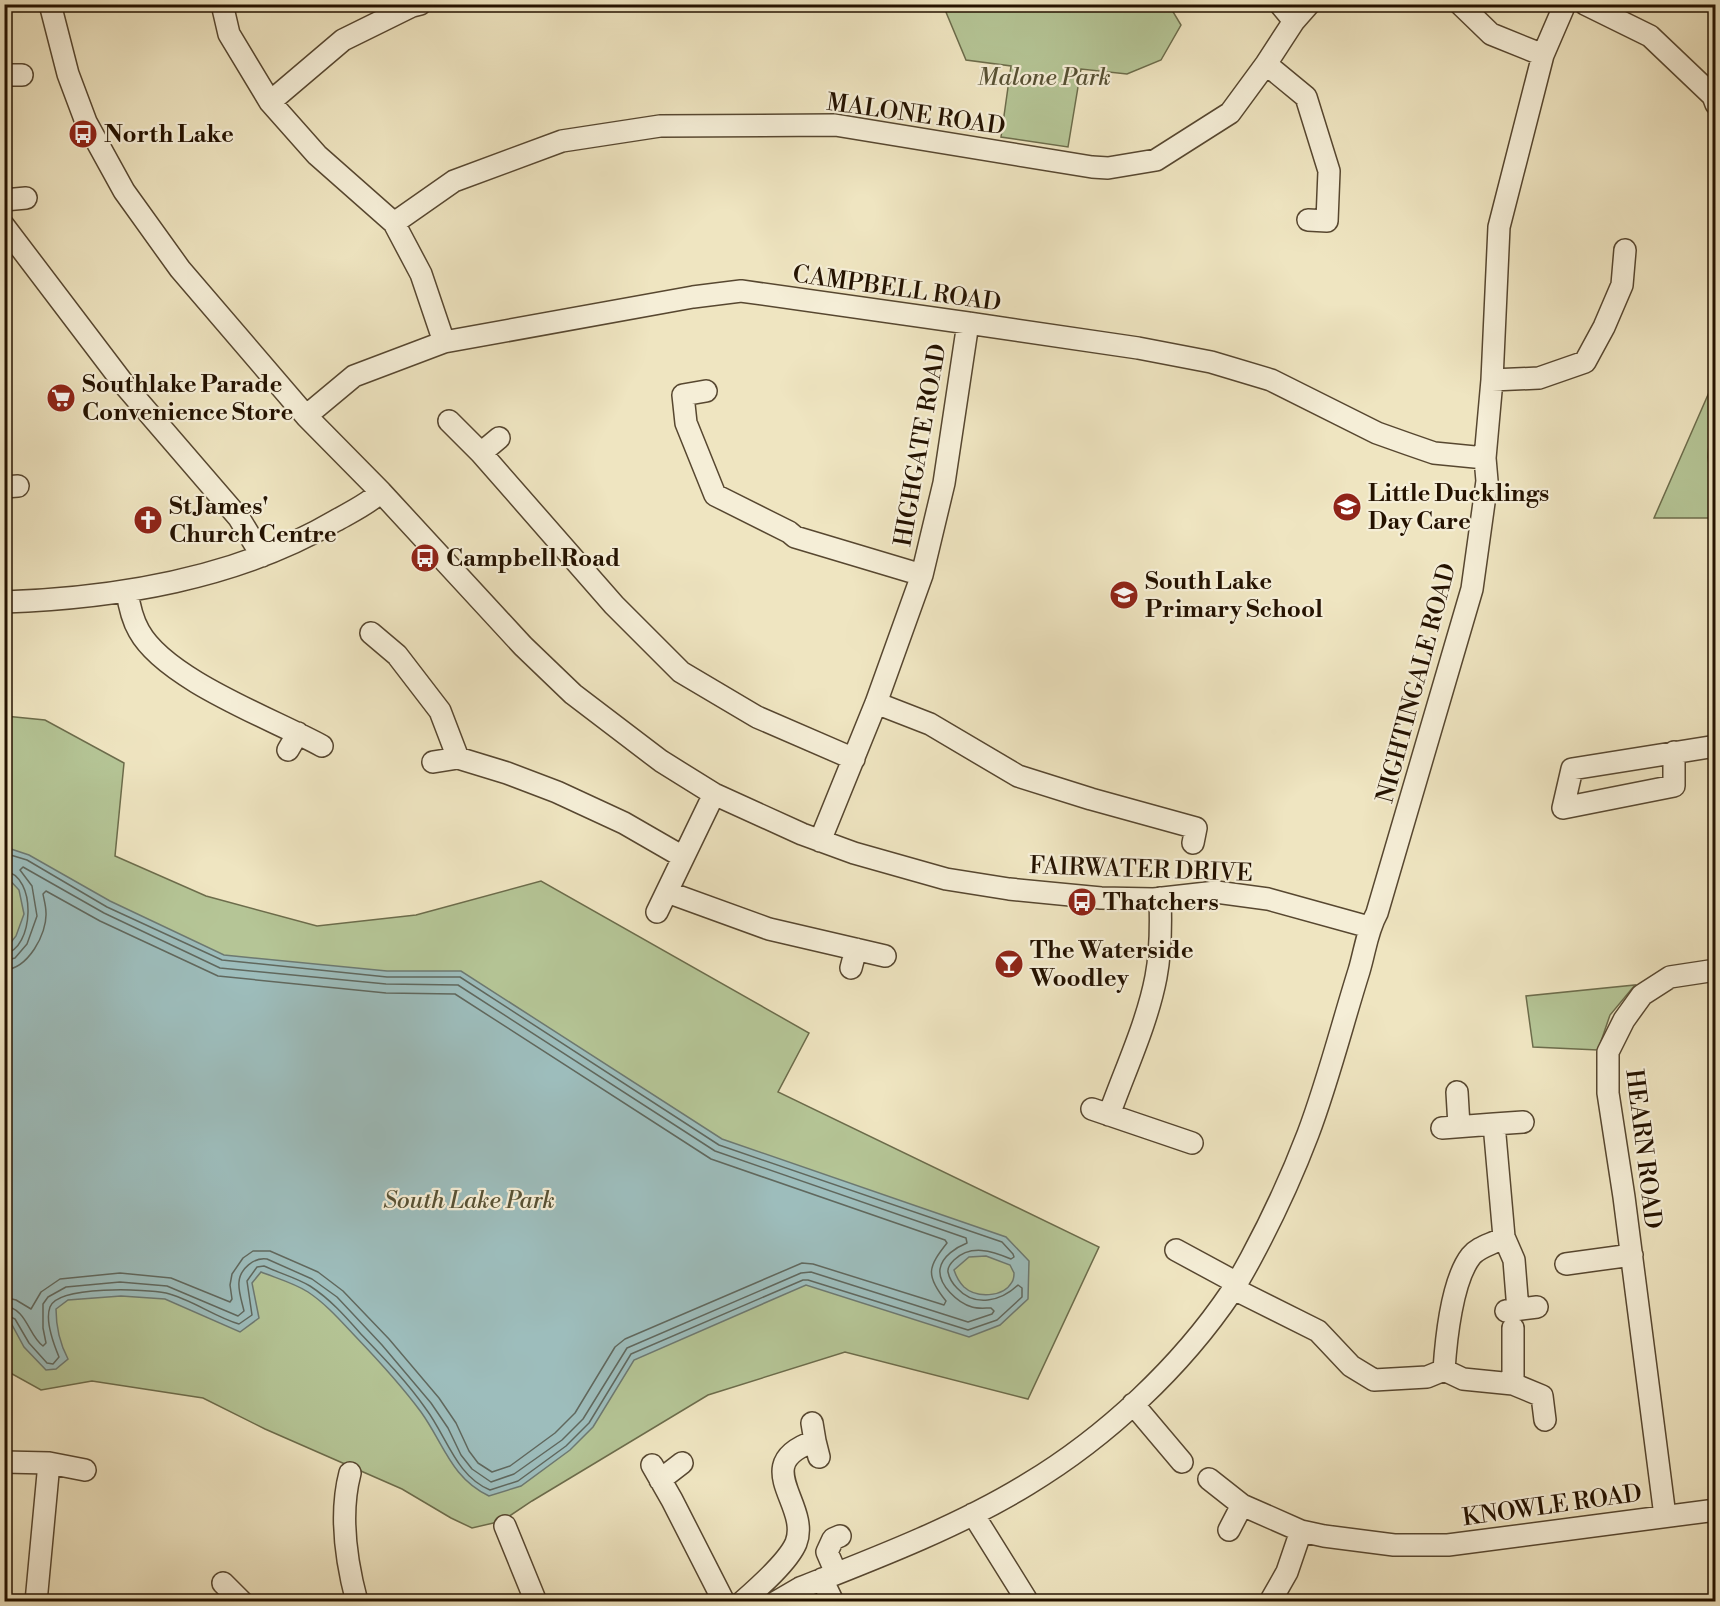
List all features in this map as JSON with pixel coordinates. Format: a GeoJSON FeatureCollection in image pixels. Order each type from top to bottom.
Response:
{"type":"FeatureCollection","features":[{"type":"Feature","properties":{"kind":"street","name":"FAIRWATER DRIVE"},"geometry":{"type":"LineString","coordinates":[[50,4],[68,74],[86,122],[124,191],[180,269],[306,416],[381,492],[523,646],[573,694],[661,761],[714,794],[820,841],[914,871],[971,884],[1067,896],[1120,899],[1160,898],[1213,892],[1257,898],[1369,927]]}},
{"type":"Feature","properties":{"kind":"street"},"geometry":{"type":"LineString","coordinates":[[222,4],[229,34],[270,102],[316,155],[394,223],[421,274],[444,342]]}},
{"type":"Feature","properties":{"kind":"street"},"geometry":{"type":"LineString","coordinates":[[270,102],[343,40],[420,4]]}},
{"type":"Feature","properties":{"kind":"street"},"geometry":{"type":"LineString","coordinates":[[1280,4],[1294,21]]}},
{"type":"Feature","properties":{"kind":"street","name":"MALONE ROAD"},"geometry":{"type":"LineString","coordinates":[[394,223],[454,181],[551,145],[562,141],[660,126],[835,125],[1092,167],[1108,168],[1156,160],[1230,113],[1294,21],[1309,4]]}},
{"type":"Feature","properties":{"kind":"street"},"geometry":{"type":"LineString","coordinates":[[1460,4],[1491,34],[1543,55]]}},
{"type":"Feature","properties":{"kind":"street","name":"NIGHTINGALE ROAD"},"geometry":{"type":"LineString","coordinates":[[776,1602],[800,1587],[973,1514],[1028,1484],[1104,1430],[1160,1378],[1188,1346],[1235,1286],[1269,1224],[1311,1127],[1361,964],[1369,927],[1377,913],[1472,589],[1487,481],[1485,458],[1492,380],[1499,227],[1543,55],[1565,4]]}},
{"type":"Feature","properties":{"kind":"street"},"geometry":{"type":"LineString","coordinates":[[1585,4],[1650,36],[1715,99]]}},
{"type":"Feature","properties":{"kind":"street"},"geometry":{"type":"LineString","coordinates":[[1266,64],[1306,97],[1329,171],[1327,221]]}},
{"type":"Feature","properties":{"kind":"street"},"geometry":{"type":"LineString","coordinates":[[4,200],[26,198]]}},
{"type":"Feature","properties":{"kind":"street"},"geometry":{"type":"LineString","coordinates":[[4,226],[127,388],[239,518],[262,556]]}},
{"type":"Feature","properties":{"kind":"street"},"geometry":{"type":"LineString","coordinates":[[1492,380],[1539,378],[1585,362],[1604,327],[1622,285],[1619,259]]}},
{"type":"Feature","properties":{"kind":"street","name":"CAMPBELL ROAD"},"geometry":{"type":"LineString","coordinates":[[306,416],[354,376],[444,342],[693,297],[741,291],[1138,348],[1211,362],[1271,380],[1377,433],[1408,444],[1434,453],[1485,458]]}},
{"type":"Feature","properties":{"kind":"street","name":"HIGHGATE ROAD"},"geometry":{"type":"LineString","coordinates":[[820,841],[876,704],[922,575],[944,483],[968,323]]}},
{"type":"Feature","properties":{"kind":"street","name":"HIGHGATE ROAD"},"geometry":{"type":"LineString","coordinates":[[706,391],[674,397],[716,495],[795,537],[922,575]]}},
{"type":"Feature","properties":{"kind":"street"},"geometry":{"type":"LineString","coordinates":[[449,421],[481,453],[614,605],[681,672],[757,717],[854,759]]}},
{"type":"Feature","properties":{"kind":"street"},"geometry":{"type":"LineString","coordinates":[[481,453],[500,438]]}},
{"type":"Feature","properties":{"kind":"street"},"geometry":{"type":"LineString","coordinates":[[4,602],[55,600],[127,591],[200,576],[262,556],[324,528],[381,492]]}},
{"type":"Feature","properties":{"kind":"street"},"geometry":{"type":"LineString","coordinates":[[127,591],[131,612],[139,632],[156,653],[177,669],[293,741],[322,746]]}},
{"type":"Feature","properties":{"kind":"street"},"geometry":{"type":"LineString","coordinates":[[371,633],[397,655],[440,711],[458,758]]}},
{"type":"Feature","properties":{"kind":"street"},"geometry":{"type":"LineString","coordinates":[[876,704],[930,724],[1018,776],[1090,800],[1196,828],[1193,843]]}},
{"type":"Feature","properties":{"kind":"street"},"geometry":{"type":"LineString","coordinates":[[1674,752],[1674,786],[1563,810],[1572,768],[1674,752],[1716,746]]}},
{"type":"Feature","properties":{"kind":"street"},"geometry":{"type":"LineString","coordinates":[[433,762],[458,758],[507,773],[557,792],[624,823],[684,857]]}},
{"type":"Feature","properties":{"kind":"street"},"geometry":{"type":"LineString","coordinates":[[657,912],[714,794]]}},
{"type":"Feature","properties":{"kind":"street"},"geometry":{"type":"LineString","coordinates":[[667,892],[854,958],[885,956]]}},
{"type":"Feature","properties":{"kind":"street"},"geometry":{"type":"LineString","coordinates":[[1160,898],[1160,953],[1156,980],[1142,1025],[1101,1112],[1192,1143]]}},
{"type":"Feature","properties":{"kind":"street","name":"HEARN ROAD"},"geometry":{"type":"LineString","coordinates":[[1665,1516],[1632,1255],[1608,1093],[1608,1052],[1624,1020],[1642,995],[1670,977],[1716,970]]}},
{"type":"Feature","properties":{"kind":"street"},"geometry":{"type":"LineString","coordinates":[[1457,1092],[1450,1127],[1523,1122]]}},
{"type":"Feature","properties":{"kind":"street"},"geometry":{"type":"LineString","coordinates":[[1494,1124],[1504,1237],[1514,1260],[1518,1314],[1513,1384]]}},
{"type":"Feature","properties":{"kind":"street"},"geometry":{"type":"LineString","coordinates":[[1444,1370],[1451,1311],[1468,1261],[1480,1249],[1504,1237]]}},
{"type":"Feature","properties":{"kind":"street"},"geometry":{"type":"LineString","coordinates":[[1176,1250],[1235,1286],[1318,1331],[1351,1366],[1374,1380],[1427,1377],[1444,1370],[1463,1379],[1513,1384],[1542,1396],[1545,1420]]}},
{"type":"Feature","properties":{"kind":"street","name":"HEARN ROAD"},"geometry":{"type":"LineString","coordinates":[[1566,1264],[1632,1255]]}},
{"type":"Feature","properties":{"kind":"street"},"geometry":{"type":"LineString","coordinates":[[1133,1404],[1182,1462]]}},
{"type":"Feature","properties":{"kind":"street"},"geometry":{"type":"LineString","coordinates":[[742,1602],[768,1578],[796,1544],[799,1525],[782,1475],[787,1457],[802,1445],[815,1440]]}},
{"type":"Feature","properties":{"kind":"street"},"geometry":{"type":"LineString","coordinates":[[4,1462],[50,1463],[84,1470]]}},
{"type":"Feature","properties":{"kind":"street"},"geometry":{"type":"LineString","coordinates":[[36,1602],[50,1463]]}},
{"type":"Feature","properties":{"kind":"street"},"geometry":{"type":"LineString","coordinates":[[682,1463],[656,1472],[723,1602]]}},
{"type":"Feature","properties":{"kind":"street","name":"KNOWLE ROAD"},"geometry":{"type":"LineString","coordinates":[[1209,1479],[1242,1505],[1301,1531],[1335,1538],[1394,1545],[1448,1545],[1716,1510]]}},
{"type":"Feature","properties":{"kind":"street"},"geometry":{"type":"LineString","coordinates":[[342,1483],[346,1553],[357,1602]]}},
{"type":"Feature","properties":{"kind":"street"},"geometry":{"type":"LineString","coordinates":[[1229,1530],[1242,1505]]}},
{"type":"Feature","properties":{"kind":"street"},"geometry":{"type":"LineString","coordinates":[[973,1514],[1008,1586],[1026,1599]]}},
{"type":"Feature","properties":{"kind":"street"},"geometry":{"type":"LineString","coordinates":[[1270,1602],[1287,1572],[1301,1531]]}},
{"type":"Feature","properties":{"kind":"street"},"geometry":{"type":"LineString","coordinates":[[833,1602],[827,1552],[833,1539],[840,1536]]}},
{"type":"Feature","properties":{"kind":"street"},"geometry":{"type":"LineString","coordinates":[[504,1537],[536,1602]]}},
{"type":"Feature","properties":{"kind":"street"},"geometry":{"type":"LineString","coordinates":[[223,1583],[242,1602]]}},
{"type":"Feature","properties":{"kind":"green space","name":"Malone Park"},"geometry":{"type":"Polygon","coordinates":[[[943,5],[1169,5],[1181,25],[1161,60],[1127,74],[1081,69],[1068,147],[1001,137],[1011,66],[966,60],[943,5]]]}},
{"type":"Feature","properties":{"kind":"green space"},"geometry":{"type":"Polygon","coordinates":[[[1714,381],[1708,457],[1715,518],[1654,518],[1714,381]]]}},
{"type":"Feature","properties":{"kind":"green space","name":"South Lake Park"},"geometry":{"type":"Polygon","coordinates":[[[5,716],[45,720],[124,763],[115,856],[206,896],[317,926],[416,915],[541,881],[809,1033],[778,1092],[1099,1247],[1028,1399],[845,1352],[708,1395],[502,1521],[472,1528],[402,1489],[265,1429],[203,1398],[92,1381],[41,1390],[5,1370],[5,716]]]}},
{"type":"Feature","properties":{"kind":"green space"},"geometry":{"type":"Polygon","coordinates":[[[1635,985],[1610,1015],[1598,1050],[1533,1047],[1526,996],[1635,985]]]}},
{"type":"Feature","properties":{"kind":"water","name":"South Lake Park"},"geometry":{"type":"Polygon","coordinates":[[[5,847],[29,855],[110,901],[224,955],[387,971],[461,971],[722,1139],[1006,1237],[1029,1261],[1028,1299],[1000,1325],[969,1337],[806,1285],[634,1360],[593,1427],[570,1450],[521,1486],[489,1496],[476,1489],[457,1470],[413,1402],[381,1363],[333,1312],[303,1289],[261,1272],[252,1283],[259,1318],[240,1332],[165,1299],[121,1296],[68,1300],[56,1309],[62,1347],[68,1359],[56,1369],[46,1370],[24,1347],[11,1323],[5,1319],[4,951],[16,936],[24,914],[19,890],[5,875],[5,847]],[[986,1256],[969,1257],[954,1270],[958,1279],[969,1291],[989,1295],[1002,1291],[1012,1282],[1014,1273],[1010,1265],[986,1256]]]}},
{"type":"Feature","properties":{"kind":"place","name":"North Lake"},"geometry":{"type":"Point","coordinates":[83,134]}},
{"type":"Feature","properties":{"kind":"place","name":"Southlake Parade Convenience Store"},"geometry":{"type":"Point","coordinates":[61,398]}},
{"type":"Feature","properties":{"kind":"place","name":"Little Ducklings Day Care"},"geometry":{"type":"Point","coordinates":[1347,507]}},
{"type":"Feature","properties":{"kind":"place","name":"St James' Church Centre"},"geometry":{"type":"Point","coordinates":[148,520]}},
{"type":"Feature","properties":{"kind":"place","name":"Campbell Road"},"geometry":{"type":"Point","coordinates":[425,558]}},
{"type":"Feature","properties":{"kind":"place","name":"South Lake Primary School"},"geometry":{"type":"Point","coordinates":[1124,595]}},
{"type":"Feature","properties":{"kind":"place","name":"Thatchers"},"geometry":{"type":"Point","coordinates":[1082,902]}},
{"type":"Feature","properties":{"kind":"place","name":"The Waterside Woodley"},"geometry":{"type":"Point","coordinates":[1009,964]}}]}
